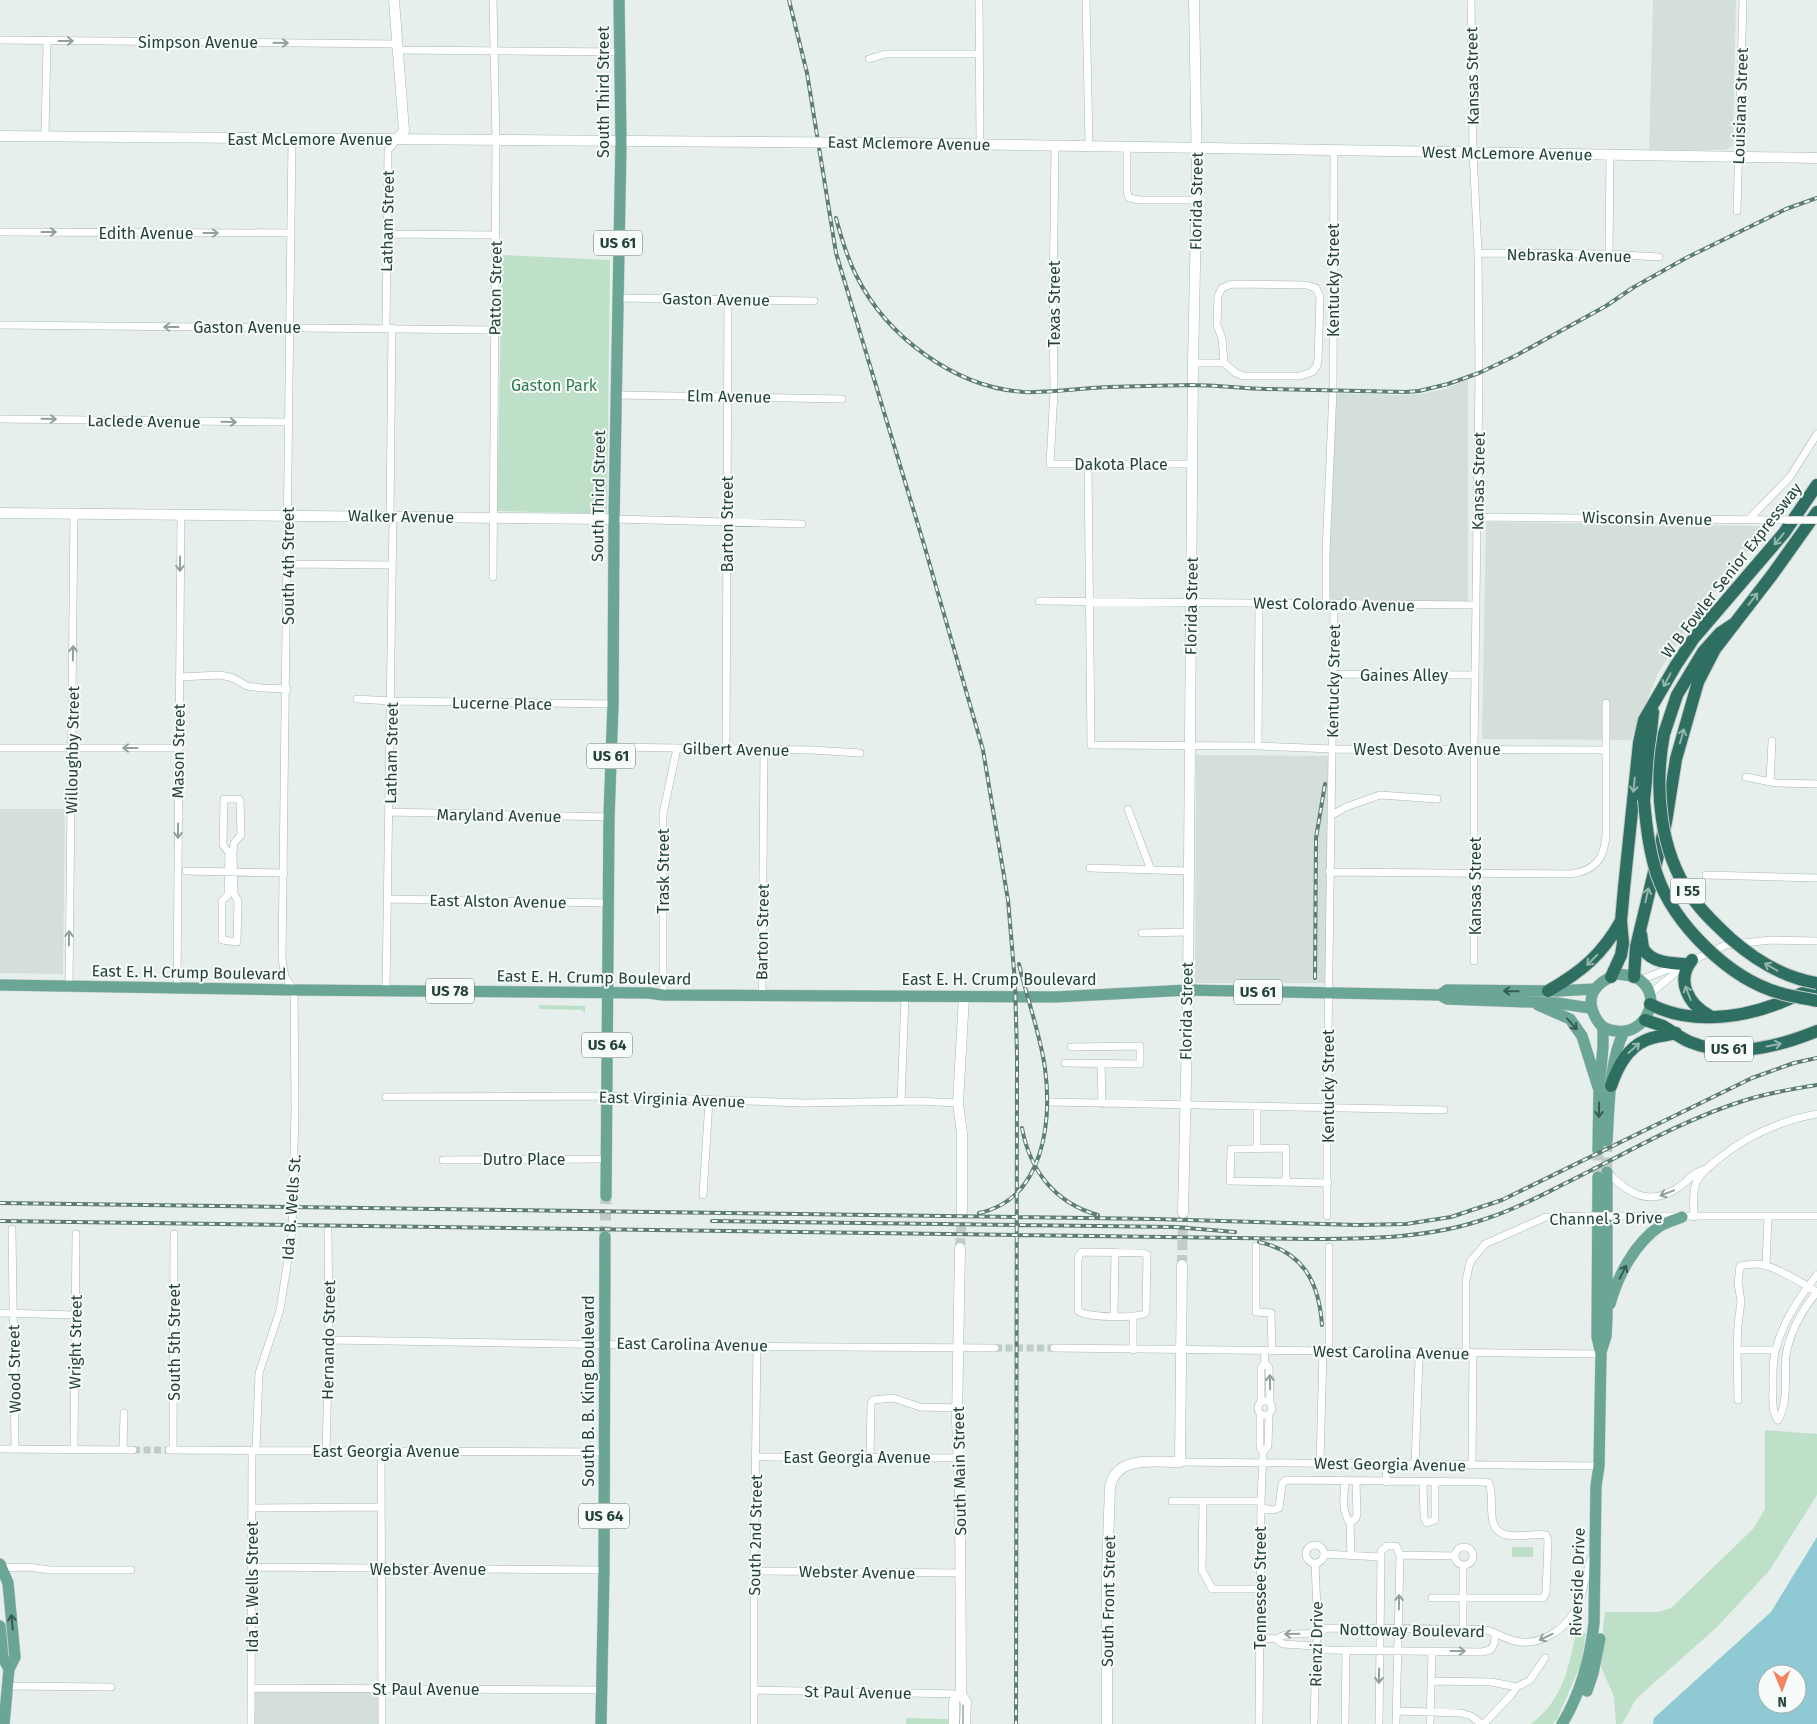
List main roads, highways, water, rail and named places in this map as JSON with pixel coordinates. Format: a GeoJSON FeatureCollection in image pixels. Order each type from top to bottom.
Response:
{"type":"FeatureCollection","features":[{"type":"Feature","properties":{"kind":"highway","name":"W B Fowler Senior Expressway"},"geometry":{"type":"LineString","coordinates":[[1817,485],[1784,533],[1694,638],[1653,704],[1644,800],[1647,834],[1657,875],[1668,899],[1683,922],[1710,953],[1740,974],[1778,993],[1817,1001]]}},
{"type":"Feature","properties":{"kind":"highway","name":"W B Fowler Senior Expressway"},"geometry":{"type":"LineString","coordinates":[[1817,512],[1735,623],[1720,633],[1703,652],[1677,695],[1664,734],[1658,782],[1672,859],[1691,895],[1719,928],[1752,956],[1777,971],[1801,981],[1817,983]]}},
{"type":"Feature","properties":{"kind":"highway"},"geometry":{"type":"LineString","coordinates":[[1637,978],[1634,958],[1646,900],[1666,822],[1676,759],[1698,682],[1715,649],[1735,623]]}},
{"type":"Feature","properties":{"kind":"highway"},"geometry":{"type":"LineString","coordinates":[[1611,977],[1621,955],[1623,943],[1621,921],[1639,743],[1644,720],[1653,704]]}},
{"type":"Feature","properties":{"kind":"highway"},"geometry":{"type":"LineString","coordinates":[[1548,991],[1573,977],[1587,966],[1611,940],[1621,921]]}},
{"type":"Feature","properties":{"kind":"highway"},"geometry":{"type":"LineString","coordinates":[[1640,930],[1644,949],[1653,958],[1688,966],[1685,981],[1687,996],[1699,1010],[1712,1017]]}},
{"type":"Feature","properties":{"kind":"highway","name":"US 61"},"geometry":{"type":"LineString","coordinates":[[1650,999],[1671,1012],[1712,1017],[1746,1013],[1775,1005],[1817,988]]}},
{"type":"Feature","properties":{"kind":"highway","name":"US 61"},"geometry":{"type":"LineString","coordinates":[[1645,1020],[1676,1033],[1690,1042],[1718,1049],[1747,1050],[1776,1046],[1817,1031]]}},
{"type":"Feature","properties":{"kind":"highway"},"geometry":{"type":"LineString","coordinates":[[1605,1088],[1616,1070],[1635,1047],[1645,1040],[1676,1033]]}},
{"type":"Feature","properties":{"kind":"main road","name":"Latham Street"},"geometry":{"type":"LineString","coordinates":[[394,0],[404,131],[397,139]]}},
{"type":"Feature","properties":{"kind":"main road","name":"South Third Street"},"geometry":{"type":"LineString","coordinates":[[607,993],[621,142],[619,0]]}},
{"type":"Feature","properties":{"kind":"main road","name":"Florida Street"},"geometry":{"type":"LineString","coordinates":[[1184,1213],[1197,147],[1194,0]]}},
{"type":"Feature","properties":{"kind":"main road","name":"East McLemore Avenue"},"geometry":{"type":"LineString","coordinates":[[0,136],[621,142]]}},
{"type":"Feature","properties":{"kind":"main road","name":"East Mclemore Avenue"},"geometry":{"type":"LineString","coordinates":[[621,142],[1197,147]]}},
{"type":"Feature","properties":{"kind":"main road","name":"West McLemore Avenue"},"geometry":{"type":"LineString","coordinates":[[1197,147],[1817,158]]}},
{"type":"Feature","properties":{"kind":"main road","name":"Walker Avenue"},"geometry":{"type":"LineString","coordinates":[[0,513],[614,519]]}},
{"type":"Feature","properties":{"kind":"main road"},"geometry":{"type":"LineString","coordinates":[[1618,974],[1637,978],[1650,999],[1649,1011],[1645,1020],[1624,1032],[1606,1029],[1599,1024],[1590,1008],[1594,989],[1607,978],[1618,974]]}},
{"type":"Feature","properties":{"kind":"main road","name":"East E. H. Crump Boulevard"},"geometry":{"type":"LineString","coordinates":[[0,985],[649,993],[663,995],[1055,997],[1188,990]]}},
{"type":"Feature","properties":{"kind":"main road","name":"US 61"},"geometry":{"type":"LineString","coordinates":[[1188,990],[1440,994],[1447,990],[1548,991],[1594,989]]}},
{"type":"Feature","properties":{"kind":"main road","name":"US 64"},"geometry":{"type":"LineString","coordinates":[[606,1196],[607,993]]}},
{"type":"Feature","properties":{"kind":"main road","name":"US 61"},"geometry":{"type":"LineString","coordinates":[[1440,994],[1447,999],[1557,1002],[1590,1008]]}},
{"type":"Feature","properties":{"kind":"main road"},"geometry":{"type":"LineString","coordinates":[[962,1212],[962,1134],[958,1103],[964,996]]}},
{"type":"Feature","properties":{"kind":"main road"},"geometry":{"type":"LineString","coordinates":[[1529,1002],[1570,1019],[1582,1036],[1605,1088]]}},
{"type":"Feature","properties":{"kind":"main road"},"geometry":{"type":"LineString","coordinates":[[1603,1027],[1606,1141]]}},
{"type":"Feature","properties":{"kind":"main road"},"geometry":{"type":"LineString","coordinates":[[1598,1150],[1605,1088],[1618,1042],[1624,1032]]}},
{"type":"Feature","properties":{"kind":"main road","name":"Riverside Drive"},"geometry":{"type":"LineString","coordinates":[[1562,1724],[1576,1699],[1583,1680],[1592,1643],[1594,1623],[1594,1552],[1596,1486],[1599,1466],[1601,1354],[1597,1337],[1602,1174],[1607,1318],[1606,1336],[1601,1354]]}},
{"type":"Feature","properties":{"kind":"main road"},"geometry":{"type":"LineString","coordinates":[[1607,1318],[1613,1293],[1634,1254],[1652,1232],[1667,1222],[1688,1217]]}},
{"type":"Feature","properties":{"kind":"main road","name":"South B. B. King Boulevard"},"geometry":{"type":"LineString","coordinates":[[601,1724],[604,1570],[605,1237]]}},
{"type":"Feature","properties":{"kind":"main road","name":"South Main Street"},"geometry":{"type":"LineString","coordinates":[[960,1248],[958,1348],[959,1573],[961,1694],[966,1702],[965,1724]]}},
{"type":"Feature","properties":{"kind":"main road","name":"South Front Street"},"geometry":{"type":"LineString","coordinates":[[1107,1724],[1107,1572],[1110,1487],[1112,1477],[1130,1463],[1180,1462],[1182,1265]]}},
{"type":"Feature","properties":{"kind":"main road","name":"Riverside Drive"},"geometry":{"type":"LineString","coordinates":[[1571,1724],[1593,1673],[1599,1644],[1602,1484],[1599,1466]]}},
{"type":"Feature","properties":{"kind":"main road"},"geometry":{"type":"LineString","coordinates":[[0,1564],[0,1569],[8,1583],[15,1657],[9,1669],[3,1722]]}},
{"type":"Feature","properties":{"kind":"main road"},"geometry":{"type":"LineString","coordinates":[[0,1626],[3,1658],[9,1669]]}},
{"type":"Feature","properties":{"kind":"main road","name":"South Main Street"},"geometry":{"type":"LineString","coordinates":[[954,1724],[954,1702],[961,1694]]}},
{"type":"Feature","properties":{"kind":"water"},"geometry":{"type":"Polygon","coordinates":[[[1817,1537],[1817,1724],[1653,1724],[1654,1718],[1771,1612],[1817,1537]]]}},
{"type":"Feature","properties":{"kind":"tunnel"},"geometry":{"type":"LineString","coordinates":[[1607,1141],[1607,1172]]}},
{"type":"Feature","properties":{"kind":"tunnel"},"geometry":{"type":"LineString","coordinates":[[1598,1150],[1598,1177]]}},
{"type":"Feature","properties":{"kind":"tunnel"},"geometry":{"type":"LineString","coordinates":[[605,1237],[606,1196]]}},
{"type":"Feature","properties":{"kind":"tunnel"},"geometry":{"type":"LineString","coordinates":[[960,1248],[962,1212]]}},
{"type":"Feature","properties":{"kind":"tunnel"},"geometry":{"type":"LineString","coordinates":[[1182,1265],[1183,1213]]}},
{"type":"Feature","properties":{"kind":"tunnel"},"geometry":{"type":"LineString","coordinates":[[995,1348],[1054,1348]]}},
{"type":"Feature","properties":{"kind":"tunnel"},"geometry":{"type":"LineString","coordinates":[[133,1450],[169,1450]]}},
{"type":"Feature","properties":{"kind":"tram line"},"geometry":{"type":"LineString","coordinates":[[963,1705],[963,1724]]}},
{"type":"Feature","properties":{"kind":"railway"},"geometry":{"type":"LineString","coordinates":[[789,0],[807,73],[836,253],[925,548],[983,750],[1008,900],[1015,982],[1017,1054],[1016,1724]]}},
{"type":"Feature","properties":{"kind":"railway"},"geometry":{"type":"LineString","coordinates":[[836,218],[844,247],[856,275],[869,297],[885,318],[904,338],[948,369],[972,380],[997,388],[1023,392],[1040,392],[1103,387],[1208,385],[1265,389],[1405,392],[1419,391],[1448,384],[1479,373],[1517,355],[1606,306],[1634,287],[1686,258],[1786,209],[1817,198]]}},
{"type":"Feature","properties":{"kind":"railway"},"geometry":{"type":"LineString","coordinates":[[1315,978],[1316,838],[1325,784]]}},
{"type":"Feature","properties":{"kind":"railway"},"geometry":{"type":"LineString","coordinates":[[979,1213],[1001,1205],[1018,1192],[1030,1175],[1039,1156],[1044,1134],[1047,1111],[1045,1068],[1019,964]]}},
{"type":"Feature","properties":{"kind":"railway"},"geometry":{"type":"LineString","coordinates":[[0,1203],[1155,1219],[1358,1225],[1406,1224],[1451,1217],[1502,1200],[1752,1078],[1794,1063],[1817,1058]]}},
{"type":"Feature","properties":{"kind":"railway"},"geometry":{"type":"LineString","coordinates":[[0,1221],[1312,1239],[1357,1239],[1401,1236],[1445,1230],[1467,1225],[1498,1214],[1539,1197],[1654,1138],[1720,1109],[1752,1098],[1817,1085]]}},
{"type":"Feature","properties":{"kind":"railway"},"geometry":{"type":"LineString","coordinates":[[1022,1128],[1031,1158],[1047,1183],[1057,1194],[1069,1202],[1083,1210],[1098,1215]]}},
{"type":"Feature","properties":{"kind":"railway"},"geometry":{"type":"LineString","coordinates":[[712,1221],[1175,1227],[1235,1232]]}},
{"type":"Feature","properties":{"kind":"railway"},"geometry":{"type":"LineString","coordinates":[[1259,1242],[1287,1253],[1306,1272],[1313,1283],[1317,1296],[1322,1325]]}},
{"type":"Feature","properties":{"kind":"park label","name":"Gaston Park"},"geometry":{"type":"Point","coordinates":[554,385]}}]}
